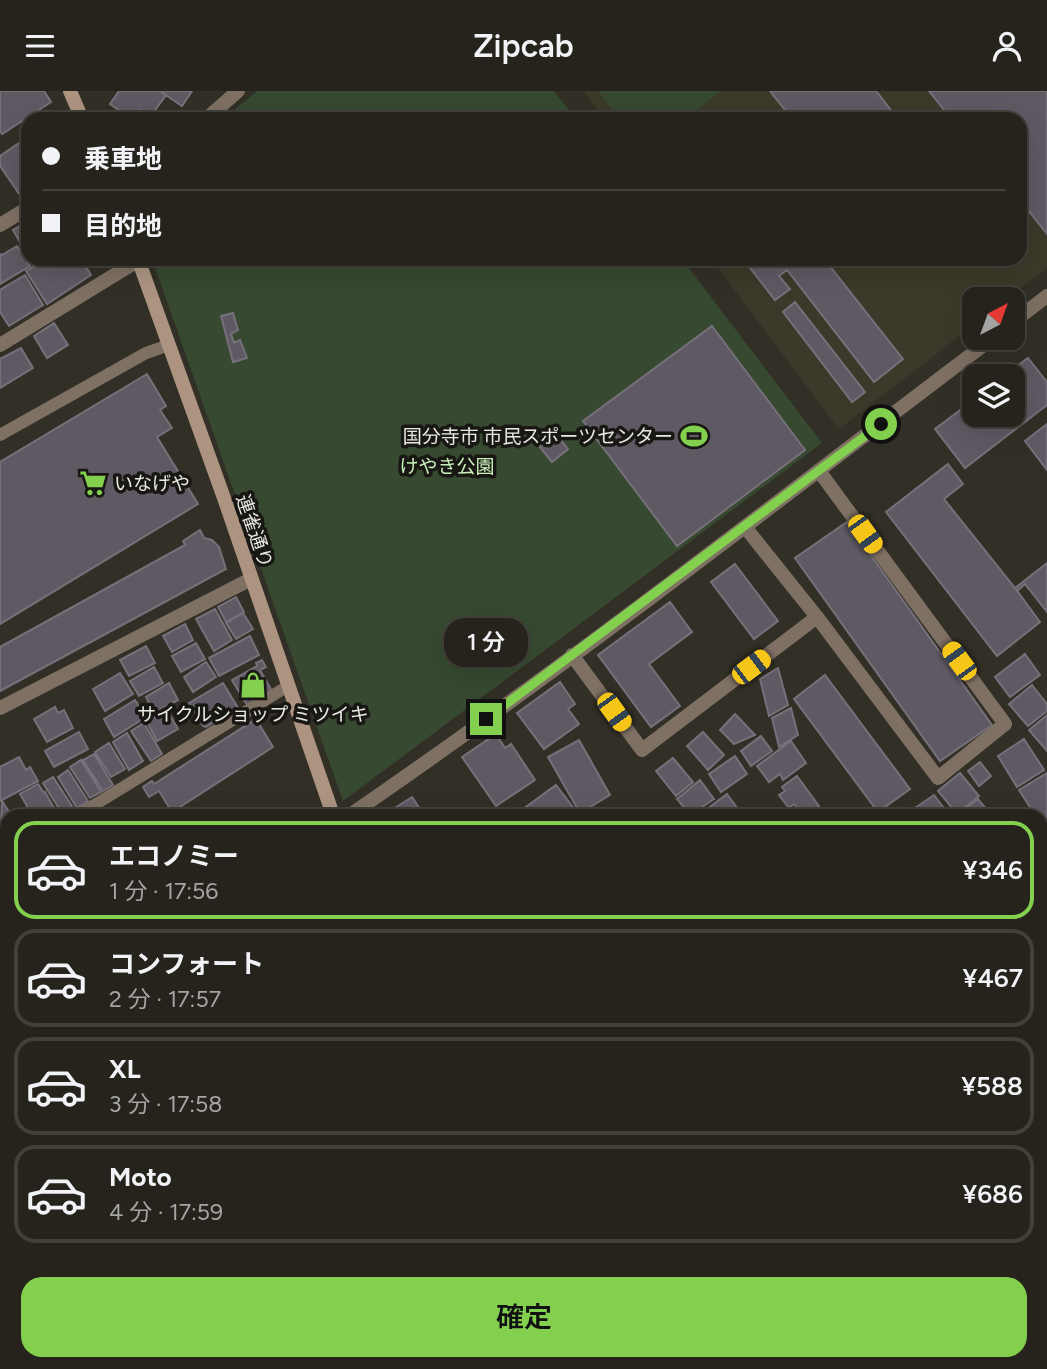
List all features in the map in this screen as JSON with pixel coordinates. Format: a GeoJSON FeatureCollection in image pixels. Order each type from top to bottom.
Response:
{"type":"FeatureCollection","features":[{"type":"Feature","properties":{"kind":"main road"},"geometry":{"type":"LineString","coordinates":[[70,91],[79,112]]}},
{"type":"Feature","properties":{"kind":"main road","name":"連雀通り"},"geometry":{"type":"LineString","coordinates":[[141,266],[331,809]]}},
{"type":"Feature","properties":{"kind":"street"},"geometry":{"type":"LineString","coordinates":[[214,112],[238,91]]}},
{"type":"Feature","properties":{"kind":"street"},"geometry":{"type":"LineString","coordinates":[[0,225],[21,212]]}},
{"type":"Feature","properties":{"kind":"street"},"geometry":{"type":"LineString","coordinates":[[0,345],[128,266]]}},
{"type":"Feature","properties":{"kind":"street"},"geometry":{"type":"LineString","coordinates":[[1026,312],[1047,296]]}},
{"type":"Feature","properties":{"kind":"street"},"geometry":{"type":"LineString","coordinates":[[359,809],[422,766],[745,527],[977,350]]}},
{"type":"Feature","properties":{"kind":"street"},"geometry":{"type":"LineString","coordinates":[[745,527],[817,617],[938,778],[1005,724],[819,471]]}},
{"type":"Feature","properties":{"kind":"street"},"geometry":{"type":"LineString","coordinates":[[0,708],[251,579]]}},
{"type":"Feature","properties":{"kind":"street"},"geometry":{"type":"LineString","coordinates":[[572,655],[642,750],[817,617]]}},
{"type":"Feature","properties":{"kind":"lane"},"geometry":{"type":"LineString","coordinates":[[0,435],[146,353],[169,345]]}},
{"type":"Feature","properties":{"kind":"lane"},"geometry":{"type":"LineString","coordinates":[[88,809],[288,686]]}},
{"type":"Feature","properties":{"kind":"shaded area"},"geometry":{"type":"Polygon","coordinates":[[[583,91],[1047,91],[1047,268],[1022,287],[962,287],[962,334],[839,429],[716,266],[1027,266],[1027,112],[600,112],[583,91]]]}},
{"type":"Feature","properties":{"kind":"green space"},"geometry":{"type":"Polygon","coordinates":[[[257,91],[554,91],[570,112],[232,112],[257,91]]]}},
{"type":"Feature","properties":{"kind":"green space"},"geometry":{"type":"Polygon","coordinates":[[[598,91],[721,91],[694,112],[614,112],[598,91]]]}},
{"type":"Feature","properties":{"kind":"green space","name":"けやき公園"},"geometry":{"type":"Polygon","coordinates":[[[154,266],[687,266],[822,443],[343,801],[154,266]]]}},
{"type":"Feature","properties":{"kind":"building"},"geometry":{"type":"Polygon","coordinates":[[[0,91],[44,91],[51,102],[36,112],[21,112],[21,122],[2,134],[0,91]]]}},
{"type":"Feature","properties":{"kind":"building"},"geometry":{"type":"Polygon","coordinates":[[[119,91],[160,91],[166,95],[154,112],[121,112],[110,104],[119,91]]]}},
{"type":"Feature","properties":{"kind":"building"},"geometry":{"type":"Polygon","coordinates":[[[160,91],[192,91],[182,106],[160,91]]]}},
{"type":"Feature","properties":{"kind":"building"},"geometry":{"type":"Polygon","coordinates":[[[770,91],[876,91],[892,112],[786,112],[770,91]]]}},
{"type":"Feature","properties":{"kind":"building"},"geometry":{"type":"Polygon","coordinates":[[[929,91],[1047,91],[1047,234],[1027,209],[1027,112],[942,112],[944,110],[929,91]]]}},
{"type":"Feature","properties":{"kind":"building"},"geometry":{"type":"Polygon","coordinates":[[[21,142],[21,197],[0,166],[0,156],[21,142]]]}},
{"type":"Feature","properties":{"kind":"building"},"geometry":{"type":"Polygon","coordinates":[[[21,225],[21,244],[13,230],[21,225]]]}},
{"type":"Feature","properties":{"kind":"building"},"geometry":{"type":"Polygon","coordinates":[[[17,246],[21,252],[21,266],[30,266],[0,284],[0,254],[17,246]]]}},
{"type":"Feature","properties":{"kind":"building"},"geometry":{"type":"Polygon","coordinates":[[[34,266],[85,266],[91,275],[47,304],[26,271],[34,266]]]}},
{"type":"Feature","properties":{"kind":"building"},"geometry":{"type":"Polygon","coordinates":[[[748,266],[830,266],[903,359],[874,382],[787,270],[779,276],[790,289],[775,300],[748,266]]]}},
{"type":"Feature","properties":{"kind":"building"},"geometry":{"type":"Polygon","coordinates":[[[25,275],[43,305],[9,326],[0,312],[0,290],[25,275]]]}},
{"type":"Feature","properties":{"kind":"building"},"geometry":{"type":"Polygon","coordinates":[[[795,302],[865,392],[852,402],[783,312],[795,302]]]}},
{"type":"Feature","properties":{"kind":"building"},"geometry":{"type":"Polygon","coordinates":[[[233,313],[238,330],[231,334],[234,343],[240,340],[247,358],[233,362],[221,316],[233,313]]]}},
{"type":"Feature","properties":{"kind":"building"},"geometry":{"type":"Polygon","coordinates":[[[54,323],[68,345],[47,358],[34,336],[54,323]]]}},
{"type":"Feature","properties":{"kind":"building","name":"国分寺市 市民スポーツセンター"},"geometry":{"type":"Polygon","coordinates":[[[712,326],[805,450],[677,546],[583,421],[712,326]]]}},
{"type":"Feature","properties":{"kind":"building"},"geometry":{"type":"Polygon","coordinates":[[[21,348],[33,368],[0,388],[0,359],[21,348]]]}},
{"type":"Feature","properties":{"kind":"building"},"geometry":{"type":"Polygon","coordinates":[[[1028,358],[1047,382],[1047,405],[1025,422],[1025,364],[1020,364],[1028,358]]]}},
{"type":"Feature","properties":{"kind":"building","name":"いなげや"},"geometry":{"type":"Polygon","coordinates":[[[147,374],[166,406],[160,410],[172,428],[157,437],[198,504],[0,624],[0,462],[147,374]]]}},
{"type":"Feature","properties":{"kind":"building"},"geometry":{"type":"Polygon","coordinates":[[[962,409],[962,427],[1018,427],[965,468],[935,429],[962,409]]]}},
{"type":"Feature","properties":{"kind":"building"},"geometry":{"type":"Polygon","coordinates":[[[1047,424],[1047,470],[1025,441],[1047,424]]]}},
{"type":"Feature","properties":{"kind":"building"},"geometry":{"type":"Polygon","coordinates":[[[555,433],[568,449],[552,462],[539,446],[555,433]]]}},
{"type":"Feature","properties":{"kind":"building"},"geometry":{"type":"Polygon","coordinates":[[[948,464],[963,484],[944,499],[1040,622],[997,656],[886,512],[948,464]]]}},
{"type":"Feature","properties":{"kind":"building"},"geometry":{"type":"Polygon","coordinates":[[[847,522],[992,725],[940,761],[795,558],[847,522]]]}},
{"type":"Feature","properties":{"kind":"building"},"geometry":{"type":"Polygon","coordinates":[[[200,530],[204,538],[212,540],[219,547],[226,569],[0,691],[0,647],[185,545],[183,541],[200,530]]]}},
{"type":"Feature","properties":{"kind":"building"},"geometry":{"type":"Polygon","coordinates":[[[1047,563],[1047,612],[1025,584],[1017,591],[1015,588],[1047,563]]]}},
{"type":"Feature","properties":{"kind":"building"},"geometry":{"type":"Polygon","coordinates":[[[735,564],[778,621],[754,639],[711,582],[735,564]]]}},
{"type":"Feature","properties":{"kind":"building"},"geometry":{"type":"Polygon","coordinates":[[[236,597],[244,612],[226,622],[218,607],[236,597]]]}},
{"type":"Feature","properties":{"kind":"building"},"geometry":{"type":"Polygon","coordinates":[[[670,602],[692,632],[649,664],[680,706],[651,727],[598,655],[670,602]]]}},
{"type":"Feature","properties":{"kind":"building"},"geometry":{"type":"Polygon","coordinates":[[[215,609],[232,640],[214,651],[196,619],[215,609]]]}},
{"type":"Feature","properties":{"kind":"building"},"geometry":{"type":"Polygon","coordinates":[[[243,613],[253,629],[236,639],[226,623],[243,613]]]}},
{"type":"Feature","properties":{"kind":"building"},"geometry":{"type":"Polygon","coordinates":[[[185,624],[193,640],[172,652],[163,636],[185,624]]]}},
{"type":"Feature","properties":{"kind":"building"},"geometry":{"type":"Polygon","coordinates":[[[250,636],[259,655],[219,676],[209,658],[250,636]]]}},
{"type":"Feature","properties":{"kind":"building"},"geometry":{"type":"Polygon","coordinates":[[[196,643],[205,659],[181,672],[172,656],[196,643]]]}},
{"type":"Feature","properties":{"kind":"building"},"geometry":{"type":"Polygon","coordinates":[[[146,646],[155,663],[129,676],[120,660],[146,646]]]}},
{"type":"Feature","properties":{"kind":"building"},"geometry":{"type":"Polygon","coordinates":[[[1025,654],[1040,675],[1010,697],[995,677],[1025,654]]]}},
{"type":"Feature","properties":{"kind":"building"},"geometry":{"type":"Polygon","coordinates":[[[262,660],[266,667],[260,670],[272,691],[247,705],[232,680],[257,666],[256,663],[262,660]]]}},
{"type":"Feature","properties":{"kind":"building"},"geometry":{"type":"Polygon","coordinates":[[[206,662],[216,677],[193,692],[184,677],[206,662]]]}},
{"type":"Feature","properties":{"kind":"building"},"geometry":{"type":"Polygon","coordinates":[[[154,667],[163,683],[139,696],[130,681],[154,667]]]}},
{"type":"Feature","properties":{"kind":"building"},"geometry":{"type":"Polygon","coordinates":[[[778,668],[788,705],[769,716],[760,679],[778,668]]]}},
{"type":"Feature","properties":{"kind":"building"},"geometry":{"type":"Polygon","coordinates":[[[120,673],[133,694],[105,711],[93,689],[120,673]]]}},
{"type":"Feature","properties":{"kind":"building"},"geometry":{"type":"Polygon","coordinates":[[[825,675],[910,789],[882,809],[876,809],[794,699],[825,675]]]}},
{"type":"Feature","properties":{"kind":"building"},"geometry":{"type":"Polygon","coordinates":[[[560,682],[575,704],[568,709],[579,724],[544,749],[517,713],[560,682]]]}},
{"type":"Feature","properties":{"kind":"building"},"geometry":{"type":"Polygon","coordinates":[[[169,683],[178,700],[154,713],[146,697],[169,683]]]}},
{"type":"Feature","properties":{"kind":"building"},"geometry":{"type":"Polygon","coordinates":[[[223,683],[238,708],[206,727],[203,726],[189,703],[223,683]]]}},
{"type":"Feature","properties":{"kind":"building"},"geometry":{"type":"Polygon","coordinates":[[[1032,685],[1047,704],[1047,711],[1028,726],[1009,704],[1032,685]]]}},
{"type":"Feature","properties":{"kind":"building"},"geometry":{"type":"Polygon","coordinates":[[[135,700],[146,717],[114,737],[104,719],[135,700]]]}},
{"type":"Feature","properties":{"kind":"building"},"geometry":{"type":"Polygon","coordinates":[[[55,707],[58,713],[64,710],[73,728],[47,742],[34,719],[55,707]]]}},
{"type":"Feature","properties":{"kind":"building"},"geometry":{"type":"Polygon","coordinates":[[[791,708],[798,735],[779,747],[772,718],[791,708]]]}},
{"type":"Feature","properties":{"kind":"building"},"geometry":{"type":"Polygon","coordinates":[[[167,710],[178,729],[157,741],[147,722],[167,710]]]}},
{"type":"Feature","properties":{"kind":"building"},"geometry":{"type":"Polygon","coordinates":[[[735,714],[755,735],[734,744],[720,730],[735,714]]]}},
{"type":"Feature","properties":{"kind":"building"},"geometry":{"type":"Polygon","coordinates":[[[1047,715],[1047,751],[1029,730],[1047,715]]]}},
{"type":"Feature","properties":{"kind":"building"},"geometry":{"type":"Polygon","coordinates":[[[256,719],[273,747],[177,809],[170,809],[159,791],[149,797],[143,787],[152,781],[154,784],[256,719]]]}},
{"type":"Feature","properties":{"kind":"building"},"geometry":{"type":"Polygon","coordinates":[[[144,723],[162,754],[151,761],[131,731],[144,723]]]}},
{"type":"Feature","properties":{"kind":"building"},"geometry":{"type":"Polygon","coordinates":[[[79,732],[88,749],[54,767],[45,751],[79,732]]]}},
{"type":"Feature","properties":{"kind":"building"},"geometry":{"type":"Polygon","coordinates":[[[703,732],[724,755],[708,770],[687,746],[703,732]]]}},
{"type":"Feature","properties":{"kind":"building"},"geometry":{"type":"Polygon","coordinates":[[[127,733],[143,761],[129,770],[113,742],[127,733]]]}},
{"type":"Feature","properties":{"kind":"building"},"geometry":{"type":"Polygon","coordinates":[[[496,734],[505,748],[511,744],[535,780],[496,806],[462,757],[496,734]]]}},
{"type":"Feature","properties":{"kind":"building"},"geometry":{"type":"Polygon","coordinates":[[[761,736],[772,751],[751,766],[741,751],[761,736]]]}},
{"type":"Feature","properties":{"kind":"building"},"geometry":{"type":"Polygon","coordinates":[[[1024,739],[1044,770],[1017,787],[998,756],[1024,739]]]}},
{"type":"Feature","properties":{"kind":"building"},"geometry":{"type":"Polygon","coordinates":[[[579,740],[610,795],[587,809],[578,809],[548,757],[579,740]]]}},
{"type":"Feature","properties":{"kind":"building"},"geometry":{"type":"Polygon","coordinates":[[[791,741],[806,763],[783,780],[780,774],[769,782],[757,766],[791,741]]]}},
{"type":"Feature","properties":{"kind":"building"},"geometry":{"type":"Polygon","coordinates":[[[109,743],[125,769],[111,777],[95,752],[109,743]]]}},
{"type":"Feature","properties":{"kind":"building"},"geometry":{"type":"Polygon","coordinates":[[[94,754],[113,785],[103,791],[83,760],[94,754]]]}},
{"type":"Feature","properties":{"kind":"building"},"geometry":{"type":"Polygon","coordinates":[[[735,756],[747,774],[721,792],[709,774],[735,756]]]}},
{"type":"Feature","properties":{"kind":"building"},"geometry":{"type":"Polygon","coordinates":[[[19,757],[26,770],[30,767],[38,781],[0,801],[0,767],[19,757]]]}},
{"type":"Feature","properties":{"kind":"building"},"geometry":{"type":"Polygon","coordinates":[[[673,758],[693,782],[676,796],[656,771],[673,758]]]}},
{"type":"Feature","properties":{"kind":"building"},"geometry":{"type":"Polygon","coordinates":[[[81,760],[101,792],[90,798],[70,767],[81,760]]]}},
{"type":"Feature","properties":{"kind":"building"},"geometry":{"type":"Polygon","coordinates":[[[980,762],[991,776],[979,786],[968,771],[980,762]]]}},
{"type":"Feature","properties":{"kind":"building"},"geometry":{"type":"Polygon","coordinates":[[[68,770],[88,801],[77,808],[58,777],[68,770]]]}},
{"type":"Feature","properties":{"kind":"building"},"geometry":{"type":"Polygon","coordinates":[[[960,773],[979,796],[963,809],[953,809],[938,791],[960,773]]]}},
{"type":"Feature","properties":{"kind":"building"},"geometry":{"type":"Polygon","coordinates":[[[1047,773],[1047,809],[1031,809],[1019,790],[1047,773]]]}},
{"type":"Feature","properties":{"kind":"building"},"geometry":{"type":"Polygon","coordinates":[[[797,776],[819,806],[815,809],[798,809],[794,804],[789,808],[779,795],[785,791],[782,787],[797,776]]]}},
{"type":"Feature","properties":{"kind":"building"},"geometry":{"type":"Polygon","coordinates":[[[53,777],[72,806],[59,809],[43,783],[53,777]]]}},
{"type":"Feature","properties":{"kind":"building"},"geometry":{"type":"Polygon","coordinates":[[[700,780],[714,799],[699,809],[685,809],[677,799],[700,780]]]}},
{"type":"Feature","properties":{"kind":"building"},"geometry":{"type":"Polygon","coordinates":[[[38,784],[55,809],[29,809],[20,794],[38,784]]]}},
{"type":"Feature","properties":{"kind":"building"},"geometry":{"type":"Polygon","coordinates":[[[556,785],[574,809],[528,809],[526,807],[556,785]]]}},
{"type":"Feature","properties":{"kind":"building"},"geometry":{"type":"Polygon","coordinates":[[[727,794],[738,809],[707,809],[727,794]]]}},
{"type":"Feature","properties":{"kind":"building"},"geometry":{"type":"Polygon","coordinates":[[[934,795],[944,809],[913,809],[934,795]]]}},
{"type":"Feature","properties":{"kind":"building"},"geometry":{"type":"Polygon","coordinates":[[[412,797],[420,809],[393,809],[412,797]]]}},
{"type":"Feature","properties":{"kind":"building"},"geometry":{"type":"Polygon","coordinates":[[[978,799],[986,809],[965,809],[978,799]]]}},
{"type":"Feature","properties":{"kind":"place","name":"国分寺市 市民スポーツセンター"},"geometry":{"type":"Point","coordinates":[694,436]}},
{"type":"Feature","properties":{"kind":"place","name":"いなげや"},"geometry":{"type":"Point","coordinates":[93,483]}},
{"type":"Feature","properties":{"kind":"place","name":"サイクルショップ ミツイキ"},"geometry":{"type":"Point","coordinates":[253,685]}},
{"type":"Feature","properties":{"kind":"route"},"geometry":{"type":"LineString","coordinates":[[486,719],[881,424]]}}]}
